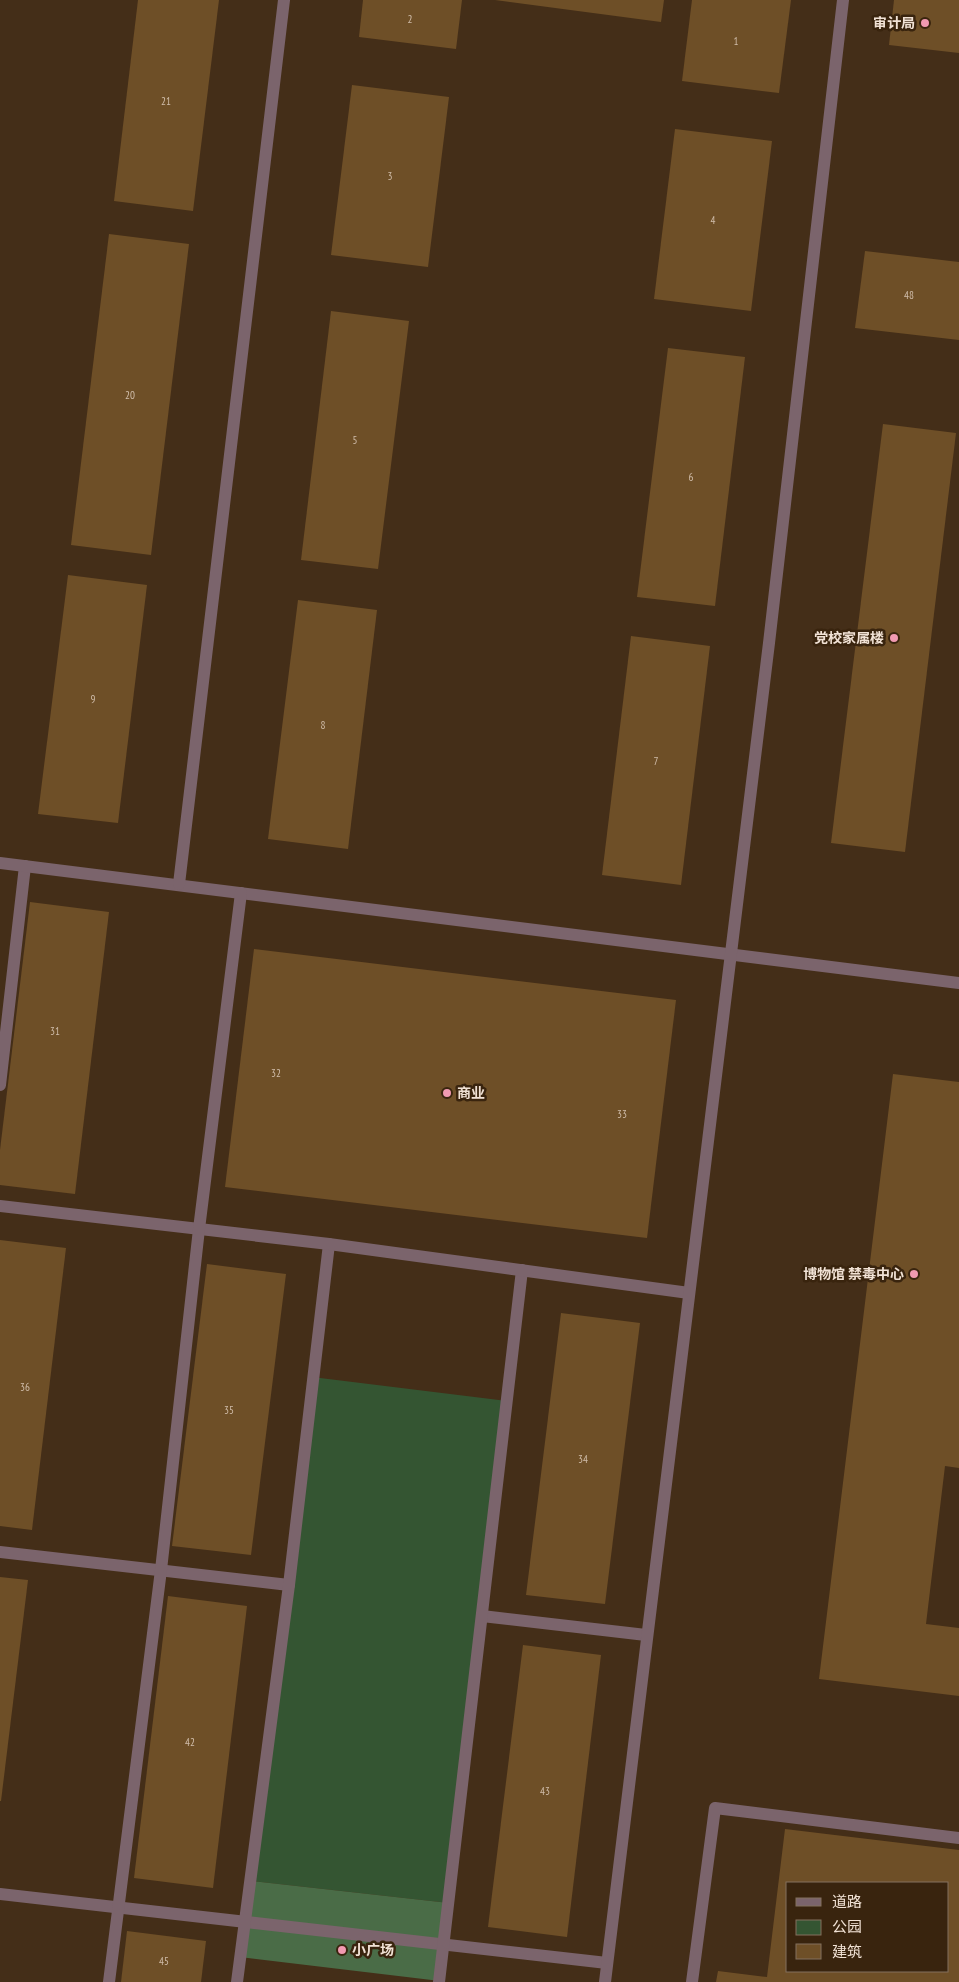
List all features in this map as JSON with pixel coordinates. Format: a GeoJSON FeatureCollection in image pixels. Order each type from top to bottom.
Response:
{"type":"FeatureCollection","features":[{"type":"Feature","properties":{"kind":"street"},"geometry":{"type":"LineString","coordinates":[[179,884],[284,0]]}},
{"type":"Feature","properties":{"kind":"street"},"geometry":{"type":"LineString","coordinates":[[605,1982],[769,643],[844,0]]}},
{"type":"Feature","properties":{"kind":"street"},"geometry":{"type":"LineString","coordinates":[[0,862],[731,956],[959,983]]}},
{"type":"Feature","properties":{"kind":"street"},"geometry":{"type":"LineString","coordinates":[[0,1085],[26,866]]}},
{"type":"Feature","properties":{"kind":"street"},"geometry":{"type":"LineString","coordinates":[[109,1982],[162,1570],[199,1228],[241,892]]}},
{"type":"Feature","properties":{"kind":"street"},"geometry":{"type":"LineString","coordinates":[[0,1206],[329,1244],[689,1293]]}},
{"type":"Feature","properties":{"kind":"street"},"geometry":{"type":"LineString","coordinates":[[237,1982],[289,1585],[329,1244]]}},
{"type":"Feature","properties":{"kind":"street"},"geometry":{"type":"LineString","coordinates":[[440,1982],[522,1270]]}},
{"type":"Feature","properties":{"kind":"street"},"geometry":{"type":"LineString","coordinates":[[0,1552],[289,1585]]}},
{"type":"Feature","properties":{"kind":"street"},"geometry":{"type":"LineString","coordinates":[[482,1616],[646,1635]]}},
{"type":"Feature","properties":{"kind":"street"},"geometry":{"type":"LineString","coordinates":[[692,1982],[715,1808],[959,1838]]}},
{"type":"Feature","properties":{"kind":"street"},"geometry":{"type":"LineString","coordinates":[[0,1894],[607,1963]]}},
{"type":"Feature","properties":{"kind":"green space"},"geometry":{"type":"Polygon","coordinates":[[[312,1377],[507,1401],[449,1903],[251,1881],[312,1377]]]}},
{"type":"Feature","properties":{"kind":"green space"},"geometry":{"type":"Polygon","coordinates":[[[251,1881],[449,1903],[440,1981],[240,1957],[251,1881]]]}},
{"type":"Feature","properties":{"kind":"building"},"geometry":{"type":"Polygon","coordinates":[[[138,0],[219,0],[193,211],[114,201],[138,0]]]}},
{"type":"Feature","properties":{"kind":"building"},"geometry":{"type":"Polygon","coordinates":[[[363,0],[462,0],[456,49],[359,37],[363,0]]]}},
{"type":"Feature","properties":{"kind":"building"},"geometry":{"type":"Polygon","coordinates":[[[495,0],[664,0],[661,22],[495,0]]]}},
{"type":"Feature","properties":{"kind":"building"},"geometry":{"type":"Polygon","coordinates":[[[692,0],[791,0],[779,93],[682,81],[692,0]]]}},
{"type":"Feature","properties":{"kind":"building","name":"审计局"},"geometry":{"type":"Polygon","coordinates":[[[894,0],[959,0],[959,53],[889,45],[894,0]]]}},
{"type":"Feature","properties":{"kind":"building"},"geometry":{"type":"Polygon","coordinates":[[[352,85],[449,97],[428,267],[331,255],[352,85]]]}},
{"type":"Feature","properties":{"kind":"building"},"geometry":{"type":"Polygon","coordinates":[[[675,129],[772,141],[751,311],[654,299],[675,129]]]}},
{"type":"Feature","properties":{"kind":"building"},"geometry":{"type":"Polygon","coordinates":[[[109,234],[189,244],[151,555],[71,545],[109,234]]]}},
{"type":"Feature","properties":{"kind":"building"},"geometry":{"type":"Polygon","coordinates":[[[865,251],[959,262],[959,340],[855,328],[865,251]]]}},
{"type":"Feature","properties":{"kind":"building"},"geometry":{"type":"Polygon","coordinates":[[[331,311],[409,321],[378,569],[301,560],[331,311]]]}},
{"type":"Feature","properties":{"kind":"building"},"geometry":{"type":"Polygon","coordinates":[[[668,348],[745,357],[715,606],[637,597],[668,348]]]}},
{"type":"Feature","properties":{"kind":"building","name":"党校家属楼"},"geometry":{"type":"Polygon","coordinates":[[[883,424],[956,433],[905,852],[831,843],[883,424]]]}},
{"type":"Feature","properties":{"kind":"building"},"geometry":{"type":"Polygon","coordinates":[[[68,575],[147,585],[118,823],[38,814],[68,575]]]}},
{"type":"Feature","properties":{"kind":"building"},"geometry":{"type":"Polygon","coordinates":[[[298,600],[377,610],[348,849],[268,839],[298,600]]]}},
{"type":"Feature","properties":{"kind":"building"},"geometry":{"type":"Polygon","coordinates":[[[631,636],[710,646],[681,885],[602,875],[631,636]]]}},
{"type":"Feature","properties":{"kind":"building"},"geometry":{"type":"Polygon","coordinates":[[[30,902],[109,912],[75,1194],[0,1185],[0,1150],[30,902]]]}},
{"type":"Feature","properties":{"kind":"building","name":"商业"},"geometry":{"type":"Polygon","coordinates":[[[254,949],[676,1000],[647,1238],[225,1187],[254,949]]]}},
{"type":"Feature","properties":{"kind":"building","name":"博物馆 禁毒中心"},"geometry":{"type":"Polygon","coordinates":[[[893,1074],[959,1082],[959,1468],[945,1466],[926,1624],[959,1628],[959,1696],[819,1679],[893,1074]]]}},
{"type":"Feature","properties":{"kind":"building"},"geometry":{"type":"Polygon","coordinates":[[[0,1240],[66,1248],[32,1530],[0,1526],[0,1240]]]}},
{"type":"Feature","properties":{"kind":"building"},"geometry":{"type":"Polygon","coordinates":[[[207,1264],[286,1274],[251,1555],[172,1546],[207,1264]]]}},
{"type":"Feature","properties":{"kind":"building"},"geometry":{"type":"Polygon","coordinates":[[[561,1313],[640,1323],[605,1604],[526,1595],[561,1313]]]}},
{"type":"Feature","properties":{"kind":"building"},"geometry":{"type":"Polygon","coordinates":[[[0,1577],[28,1580],[1,1801],[0,1801],[0,1577]]]}},
{"type":"Feature","properties":{"kind":"building"},"geometry":{"type":"Polygon","coordinates":[[[168,1596],[247,1606],[213,1888],[134,1878],[168,1596]]]}},
{"type":"Feature","properties":{"kind":"building"},"geometry":{"type":"Polygon","coordinates":[[[523,1645],[601,1655],[567,1937],[488,1927],[523,1645]]]}},
{"type":"Feature","properties":{"kind":"building"},"geometry":{"type":"Polygon","coordinates":[[[785,1829],[959,1850],[959,1982],[716,1982],[718,1971],[767,1977],[785,1829]]]}},
{"type":"Feature","properties":{"kind":"building"},"geometry":{"type":"Polygon","coordinates":[[[127,1931],[206,1941],[201,1982],[121,1982],[127,1931]]]}},
{"type":"Feature","properties":{"kind":"place","name":"审计局"},"geometry":{"type":"Point","coordinates":[925,23]}},
{"type":"Feature","properties":{"kind":"place","name":"党校家属楼"},"geometry":{"type":"Point","coordinates":[894,638]}},
{"type":"Feature","properties":{"kind":"place","name":"商业"},"geometry":{"type":"Point","coordinates":[447,1093]}},
{"type":"Feature","properties":{"kind":"place","name":"博物馆 禁毒中心"},"geometry":{"type":"Point","coordinates":[914,1274]}},
{"type":"Feature","properties":{"kind":"place","name":"小广场"},"geometry":{"type":"Point","coordinates":[342,1950]}}]}
